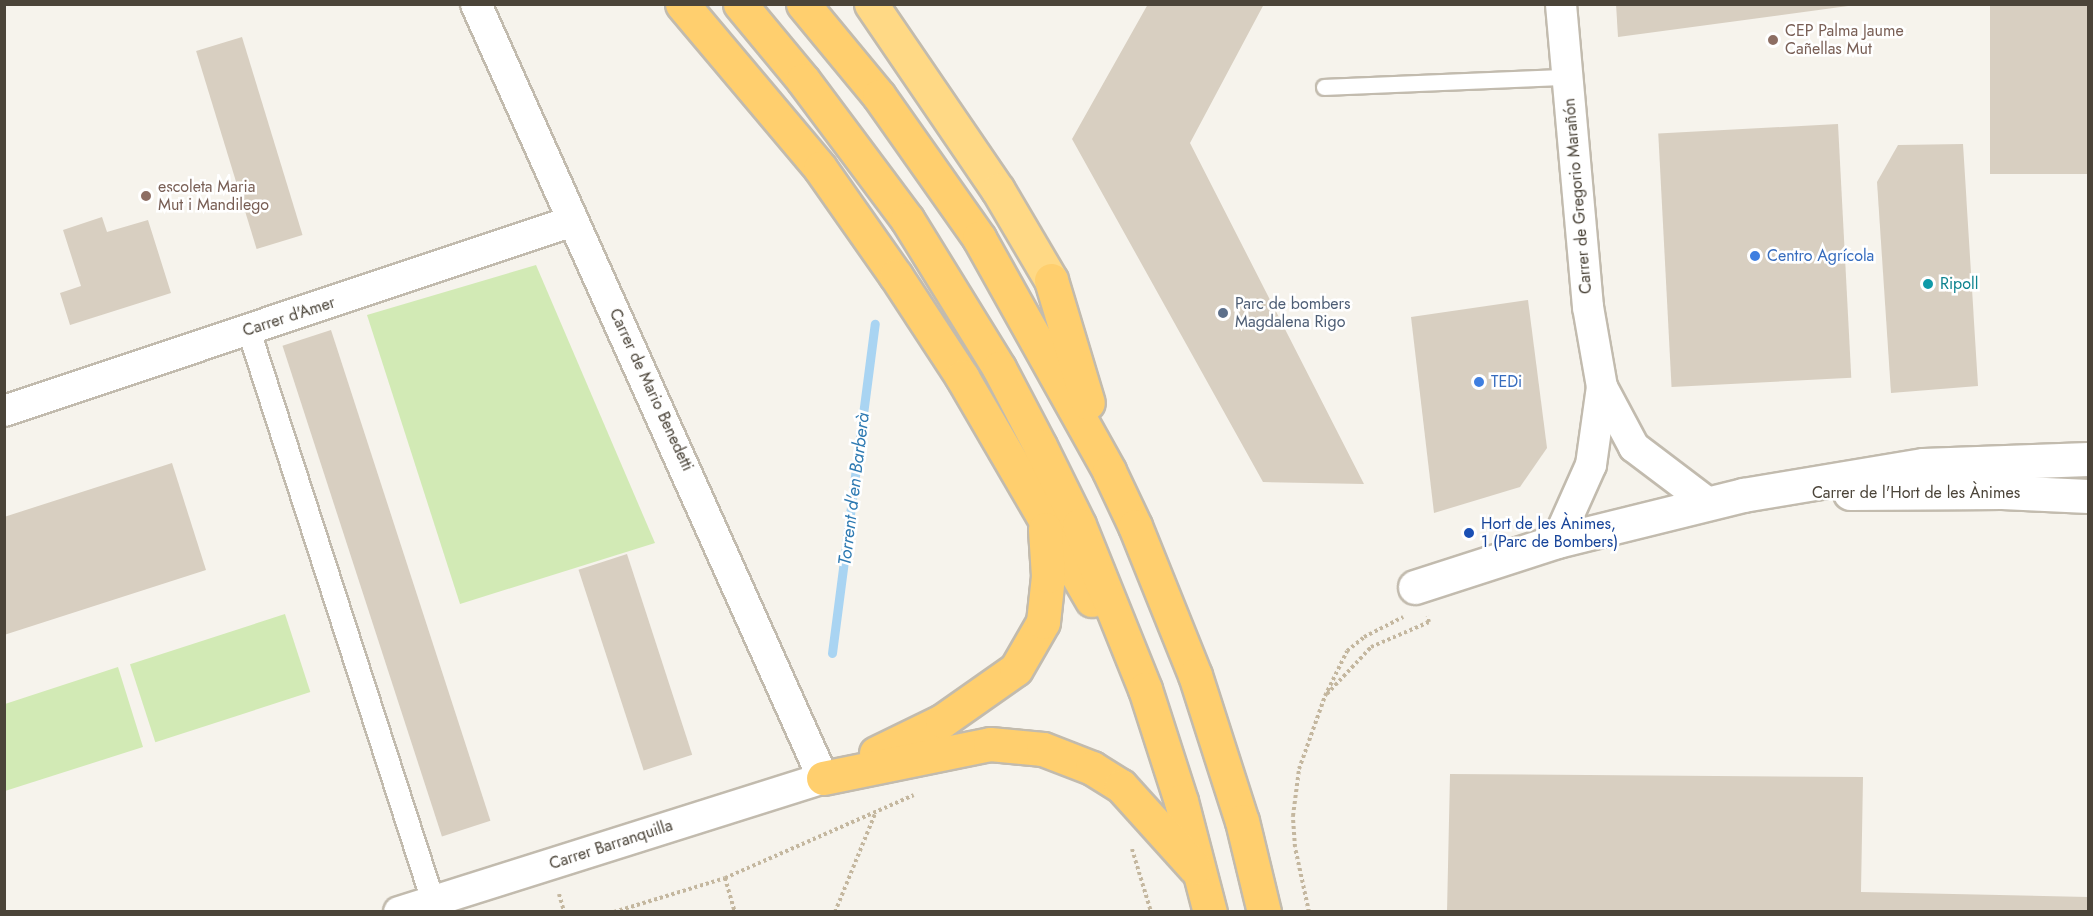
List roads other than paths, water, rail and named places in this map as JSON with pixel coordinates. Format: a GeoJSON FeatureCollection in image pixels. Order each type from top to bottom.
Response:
{"type":"FeatureCollection","features":[{"type":"Feature","properties":{"kind":"highway"},"geometry":{"type":"LineString","coordinates":[[682,4],[820,168],[862,228],[962,378],[1145,689]]}},
{"type":"Feature","properties":{"kind":"highway"},"geometry":{"type":"LineString","coordinates":[[740,4],[856,149],[954,293],[1004,378],[1079,525],[1145,689],[1203,877],[1210,912]]}},
{"type":"Feature","properties":{"kind":"highway"},"geometry":{"type":"LineString","coordinates":[[803,4],[879,96],[979,238],[1109,471]]}},
{"type":"Feature","properties":{"kind":"highway"},"geometry":{"type":"LineString","coordinates":[[871,4],[998,190],[1051,280],[1109,471],[1195,675],[1242,821],[1264,912]]}},
{"type":"Feature","properties":{"kind":"highway"},"geometry":{"type":"LineString","coordinates":[[823,778],[942,722],[1016,669],[1032,647],[1045,611],[1048,576],[1045,522]]}},
{"type":"Feature","properties":{"kind":"highway"},"geometry":{"type":"LineString","coordinates":[[823,778],[990,744],[1043,749],[1092,768],[1121,786],[1147,810],[1203,877]]}},
{"type":"Feature","properties":{"kind":"street","name":"Carrer de Mario Benedetti"},"geometry":{"type":"LineString","coordinates":[[476,4],[823,778]]}},
{"type":"Feature","properties":{"kind":"street","name":"Carrer de Gregorio Marañón"},"geometry":{"type":"LineString","coordinates":[[1557,541],[1591,465],[1602,387],[1588,307],[1560,4]]}},
{"type":"Feature","properties":{"kind":"street","name":"Carrer d'Amer"},"geometry":{"type":"LineString","coordinates":[[4,411],[573,221]]}},
{"type":"Feature","properties":{"kind":"street"},"geometry":{"type":"LineString","coordinates":[[249,331],[433,901]]}},
{"type":"Feature","properties":{"kind":"street","name":"Carrer de Gregorio Marañón"},"geometry":{"type":"LineString","coordinates":[[1602,387],[1634,447],[1708,504]]}},
{"type":"Feature","properties":{"kind":"street","name":"Carrer de l'Hort de les Ànimes"},"geometry":{"type":"LineString","coordinates":[[1420,598],[1557,541],[1743,495],[1923,465],[2088,459]]}},
{"type":"Feature","properties":{"kind":"street","name":"Carrer de l'Hort de les Ànimes"},"geometry":{"type":"LineString","coordinates":[[1743,495],[2002,492],[2088,496]]}},
{"type":"Feature","properties":{"kind":"street","name":"Carrer Barranquilla"},"geometry":{"type":"LineString","coordinates":[[399,912],[823,778]]}},
{"type":"Feature","properties":{"kind":"lane"},"geometry":{"type":"LineString","coordinates":[[1324,87],[1566,77]]}},
{"type":"Feature","properties":{"kind":"waterway","name":"Torrent d'en Barberà"},"geometry":{"type":"LineString","coordinates":[[832,653],[875,324]]}},
{"type":"Feature","properties":{"kind":"place","name":"CEP Palma Jaume Cañellas Mut"},"geometry":{"type":"Point","coordinates":[1773,40]}},
{"type":"Feature","properties":{"kind":"place","name":"escoleta Maria Mut i Mandilego"},"geometry":{"type":"Point","coordinates":[146,196]}},
{"type":"Feature","properties":{"kind":"place","name":"Centro Agrícola"},"geometry":{"type":"Point","coordinates":[1755,256]}},
{"type":"Feature","properties":{"kind":"place","name":"Ripoll"},"geometry":{"type":"Point","coordinates":[1928,284]}},
{"type":"Feature","properties":{"kind":"place","name":"Parc de bombers Magdalena Rigo"},"geometry":{"type":"Point","coordinates":[1223,313]}},
{"type":"Feature","properties":{"kind":"place","name":"TEDi"},"geometry":{"type":"Point","coordinates":[1479,382]}},
{"type":"Feature","properties":{"kind":"place","name":"Hort de les Ànimes, 1 (Parc de Bombers)"},"geometry":{"type":"Point","coordinates":[1469,533]}}]}
